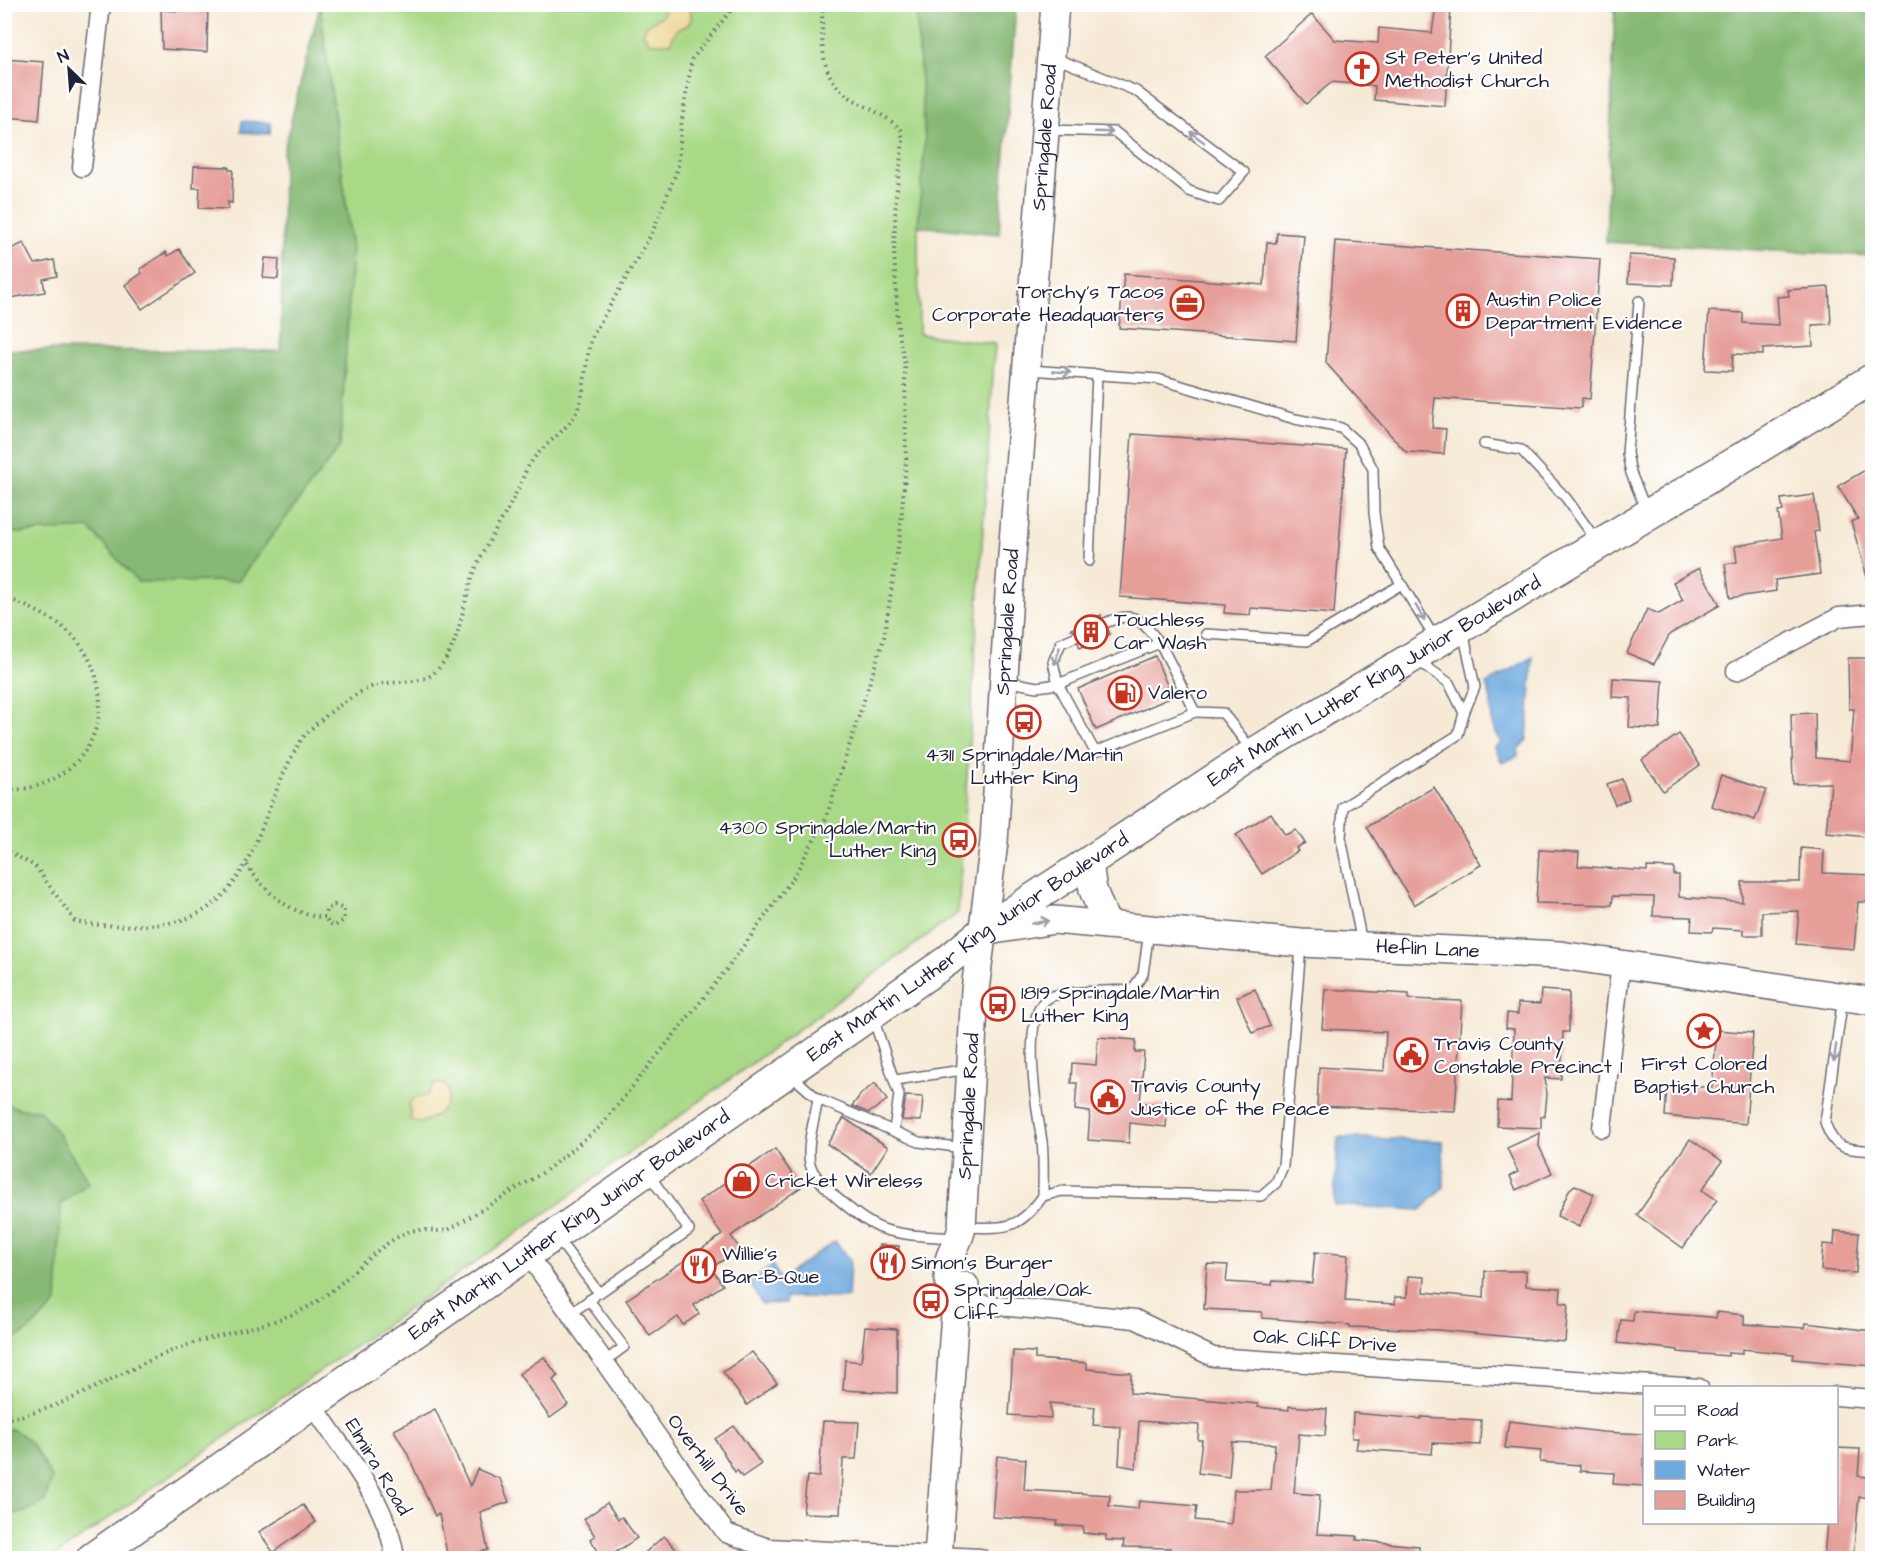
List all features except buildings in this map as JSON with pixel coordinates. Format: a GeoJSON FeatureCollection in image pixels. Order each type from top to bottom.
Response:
{"type":"FeatureCollection","features":[{"type":"Feature","properties":{"kind":"main road","name":"Springdale Road"},"geometry":{"type":"LineString","coordinates":[[938,1557],[956,1302],[965,1288],[967,1257],[961,1236],[975,990],[994,842],[1055,4]]}},
{"type":"Feature","properties":{"kind":"main road","name":"East Martin Luther King Junior Boulevard"},"geometry":{"type":"LineString","coordinates":[[92,1558],[947,961],[982,932],[1089,864],[1254,753],[1872,379]]}},
{"type":"Feature","properties":{"kind":"main road"},"geometry":{"type":"LineString","coordinates":[[1089,864],[1093,890],[1107,925]]}},
{"type":"Feature","properties":{"kind":"main road","name":"Heflin Lane"},"geometry":{"type":"LineString","coordinates":[[982,932],[1053,920],[1301,943],[1560,955],[1872,1001]]}},
{"type":"Feature","properties":{"kind":"street"},"geometry":{"type":"LineString","coordinates":[[82,166],[101,4]]}},
{"type":"Feature","properties":{"kind":"street"},"geometry":{"type":"LineString","coordinates":[[1737,671],[1839,617],[1872,614]]}},
{"type":"Feature","properties":{"kind":"street"},"geometry":{"type":"LineString","coordinates":[[1602,1128],[1621,963]]}},
{"type":"Feature","properties":{"kind":"street","name":"Overhill Drive"},"geometry":{"type":"LineString","coordinates":[[527,1253],[726,1533],[768,1548],[980,1558]]}},
{"type":"Feature","properties":{"kind":"street","name":"Oak Cliff Drive"},"geometry":{"type":"LineString","coordinates":[[956,1302],[1136,1319],[1213,1357],[1668,1386]]}},
{"type":"Feature","properties":{"kind":"street"},"geometry":{"type":"LineString","coordinates":[[1838,1396],[1872,1399]]}},
{"type":"Feature","properties":{"kind":"street","name":"Elmira Road"},"geometry":{"type":"LineString","coordinates":[[312,1403],[378,1503],[392,1534],[395,1558]]}},
{"type":"Feature","properties":{"kind":"lane"},"geometry":{"type":"LineString","coordinates":[[1046,130],[1115,132],[1189,191],[1219,201],[1244,172],[1136,91],[1051,57]]}},
{"type":"Feature","properties":{"kind":"lane"},"geometry":{"type":"LineString","coordinates":[[1640,301],[1627,453],[1631,473],[1648,514]]}},
{"type":"Feature","properties":{"kind":"lane"},"geometry":{"type":"LineString","coordinates":[[1027,370],[1158,379],[1295,418],[1341,428],[1359,444],[1373,469],[1374,513],[1379,548],[1402,584],[1425,649],[1449,683],[1464,712]]}},
{"type":"Feature","properties":{"kind":"lane"},"geometry":{"type":"LineString","coordinates":[[1089,561],[1097,374]]}},
{"type":"Feature","properties":{"kind":"lane"},"geometry":{"type":"LineString","coordinates":[[1484,444],[1521,450],[1566,498],[1599,545]]}},
{"type":"Feature","properties":{"kind":"lane"},"geometry":{"type":"LineString","coordinates":[[1206,634],[1307,641],[1402,584]]}},
{"type":"Feature","properties":{"kind":"lane"},"geometry":{"type":"LineString","coordinates":[[1105,623],[1123,615],[1140,620],[1160,643],[1195,712]]}},
{"type":"Feature","properties":{"kind":"lane"},"geometry":{"type":"LineString","coordinates":[[1362,945],[1341,838],[1343,807],[1458,735],[1464,712],[1475,687],[1462,627]]}},
{"type":"Feature","properties":{"kind":"lane"},"geometry":{"type":"LineString","coordinates":[[1075,637],[1061,643],[1053,662],[1058,684],[1095,752],[1195,712],[1223,712],[1254,753]]}},
{"type":"Feature","properties":{"kind":"lane"},"geometry":{"type":"LineString","coordinates":[[1004,681],[1037,687],[1058,684],[1160,643]]}},
{"type":"Feature","properties":{"kind":"lane"},"geometry":{"type":"LineString","coordinates":[[1043,1196],[1042,1143],[1034,1102],[1034,1020],[1041,1004],[1052,996],[1132,990],[1143,974],[1149,929]]}},
{"type":"Feature","properties":{"kind":"lane"},"geometry":{"type":"LineString","coordinates":[[818,1099],[810,1138],[810,1163],[816,1176],[839,1201],[884,1230],[929,1237],[961,1236],[998,1228],[1020,1222],[1043,1196],[1062,1191],[1261,1196],[1276,1183],[1283,1166],[1301,943]]}},
{"type":"Feature","properties":{"kind":"lane"},"geometry":{"type":"LineString","coordinates":[[1843,995],[1825,1122],[1830,1138],[1840,1147],[1872,1151]]}},
{"type":"Feature","properties":{"kind":"lane"},"geometry":{"type":"LineString","coordinates":[[871,1013],[899,1095],[894,1130]]}},
{"type":"Feature","properties":{"kind":"lane"},"geometry":{"type":"LineString","coordinates":[[895,1080],[971,1068]]}},
{"type":"Feature","properties":{"kind":"lane"},"geometry":{"type":"LineString","coordinates":[[787,1072],[818,1099],[919,1142],[966,1148]]}},
{"type":"Feature","properties":{"kind":"lane"},"geometry":{"type":"LineString","coordinates":[[571,1313],[689,1230],[645,1171]]}},
{"type":"Feature","properties":{"kind":"lane"},"geometry":{"type":"LineString","coordinates":[[554,1234],[599,1293]]}},
{"type":"Feature","properties":{"kind":"lane"},"geometry":{"type":"LineString","coordinates":[[589,1300],[624,1347],[604,1360]]}},
{"type":"Feature","properties":{"kind":"path"},"geometry":{"type":"LineString","coordinates":[[4,849],[35,866],[75,921],[159,925],[185,919],[222,899],[247,865],[275,792],[305,735],[365,689],[385,683],[424,679],[433,675],[448,653],[480,557],[517,491],[523,474],[534,458],[573,418],[580,400],[587,350],[593,335],[652,233],[678,168],[681,126],[692,59],[736,4]]}},
{"type":"Feature","properties":{"kind":"path"},"geometry":{"type":"LineString","coordinates":[[4,1419],[27,1416],[54,1406],[134,1366],[184,1346],[297,1312],[334,1289],[361,1265],[406,1233],[416,1230],[436,1233],[448,1230],[544,1172],[584,1141],[619,1106],[726,970],[793,878],[826,818],[884,638],[887,605],[896,567],[906,462],[905,365],[898,328],[894,251],[896,196],[903,140],[901,130],[888,119],[851,99],[832,82],[823,56],[822,4]]}},
{"type":"Feature","properties":{"kind":"path"},"geometry":{"type":"LineString","coordinates":[[4,596],[48,618],[78,642],[88,660],[100,695],[95,733],[78,762],[54,779],[38,785],[4,790]]}},
{"type":"Feature","properties":{"kind":"path"},"geometry":{"type":"LineString","coordinates":[[247,865],[257,881],[295,911],[325,917]]}},
{"type":"Feature","properties":{"kind":"path"},"geometry":{"type":"LineString","coordinates":[[334,905],[344,909],[346,914],[344,921],[335,926],[328,923],[325,917],[326,910],[334,905]]}},
{"type":"Feature","properties":{"kind":"green space"},"geometry":{"type":"Polygon","coordinates":[[[320,5],[916,5],[925,141],[918,226],[919,334],[995,344],[958,913],[556,1206],[52,1558],[5,1558],[5,529],[17,533],[89,527],[138,582],[352,250],[320,5]]]}},
{"type":"Feature","properties":{"kind":"green space"},"geometry":{"type":"Polygon","coordinates":[[[320,5],[352,250],[340,446],[238,581],[138,582],[89,528],[17,533],[5,529],[5,350],[281,351],[283,153],[320,5]]]}},
{"type":"Feature","properties":{"kind":"green space"},"geometry":{"type":"Polygon","coordinates":[[[916,5],[1016,5],[999,234],[918,226],[925,141],[916,5]]]}},
{"type":"Feature","properties":{"kind":"green space"},"geometry":{"type":"Polygon","coordinates":[[[1615,5],[1872,5],[1872,256],[1606,242],[1615,5]]]}},
{"type":"Feature","properties":{"kind":"green space"},"geometry":{"type":"Polygon","coordinates":[[[5,1104],[21,1109],[39,1110],[57,1132],[89,1182],[61,1204],[57,1303],[27,1332],[5,1344],[5,1104]]]}},
{"type":"Feature","properties":{"kind":"green space"},"geometry":{"type":"Polygon","coordinates":[[[11,1429],[31,1443],[52,1479],[44,1502],[23,1513],[5,1513],[5,1431],[11,1429]]]}},
{"type":"Feature","properties":{"kind":"sand"},"geometry":{"type":"Polygon","coordinates":[[[669,5],[685,5],[691,12],[691,21],[685,27],[677,29],[670,43],[650,43],[643,33],[646,26],[661,17],[669,5]]]}},
{"type":"Feature","properties":{"kind":"sand"},"geometry":{"type":"Polygon","coordinates":[[[435,1084],[443,1084],[448,1089],[449,1096],[445,1107],[426,1121],[420,1123],[411,1121],[409,1103],[415,1098],[427,1096],[435,1084]]]}},
{"type":"Feature","properties":{"kind":"water"},"geometry":{"type":"Polygon","coordinates":[[[242,121],[271,123],[270,134],[241,132],[242,121]]]}},
{"type":"Feature","properties":{"kind":"water"},"geometry":{"type":"Polygon","coordinates":[[[1533,657],[1527,740],[1518,749],[1518,756],[1502,763],[1495,747],[1501,743],[1492,725],[1491,699],[1486,684],[1533,657]]]}},
{"type":"Feature","properties":{"kind":"water"},"geometry":{"type":"Polygon","coordinates":[[[1338,1137],[1443,1141],[1444,1187],[1421,1210],[1334,1205],[1338,1137]]]}},
{"type":"Feature","properties":{"kind":"water"},"geometry":{"type":"Polygon","coordinates":[[[835,1241],[850,1261],[848,1298],[786,1297],[786,1303],[762,1304],[749,1282],[772,1265],[781,1279],[835,1241]]]}},
{"type":"Feature","properties":{"kind":"place","name":"St Peter's United Methodist Church"},"geometry":{"type":"Point","coordinates":[1362,69]}},
{"type":"Feature","properties":{"kind":"place","name":"Torchy's Tacos Corporate Headquarters"},"geometry":{"type":"Point","coordinates":[1187,303]}},
{"type":"Feature","properties":{"kind":"place","name":"Austin Police Department Evidence"},"geometry":{"type":"Point","coordinates":[1463,311]}},
{"type":"Feature","properties":{"kind":"place","name":"Touchless Car Wash"},"geometry":{"type":"Point","coordinates":[1091,632]}},
{"type":"Feature","properties":{"kind":"place","name":"Valero"},"geometry":{"type":"Point","coordinates":[1125,693]}},
{"type":"Feature","properties":{"kind":"place","name":"4311 Springdale/Martin Luther King"},"geometry":{"type":"Point","coordinates":[1024,722]}},
{"type":"Feature","properties":{"kind":"place","name":"4300 Springdale/Martin Luther King"},"geometry":{"type":"Point","coordinates":[959,840]}},
{"type":"Feature","properties":{"kind":"place","name":"1819 Springdale/Martin Luther King"},"geometry":{"type":"Point","coordinates":[998,1004]}},
{"type":"Feature","properties":{"kind":"place","name":"First Colored Baptist Church"},"geometry":{"type":"Point","coordinates":[1704,1031]}},
{"type":"Feature","properties":{"kind":"place","name":"Travis County Constable Precinct 1"},"geometry":{"type":"Point","coordinates":[1411,1055]}},
{"type":"Feature","properties":{"kind":"place","name":"Travis County Justice of the Peace"},"geometry":{"type":"Point","coordinates":[1108,1097]}},
{"type":"Feature","properties":{"kind":"place","name":"Cricket Wireless"},"geometry":{"type":"Point","coordinates":[742,1181]}},
{"type":"Feature","properties":{"kind":"place","name":"Simon's Burger"},"geometry":{"type":"Point","coordinates":[888,1263]}},
{"type":"Feature","properties":{"kind":"place","name":"Willie's Bar-B-Que"},"geometry":{"type":"Point","coordinates":[699,1266]}},
{"type":"Feature","properties":{"kind":"place","name":"Springdale/Oak Cliff"},"geometry":{"type":"Point","coordinates":[931,1301]}}]}
